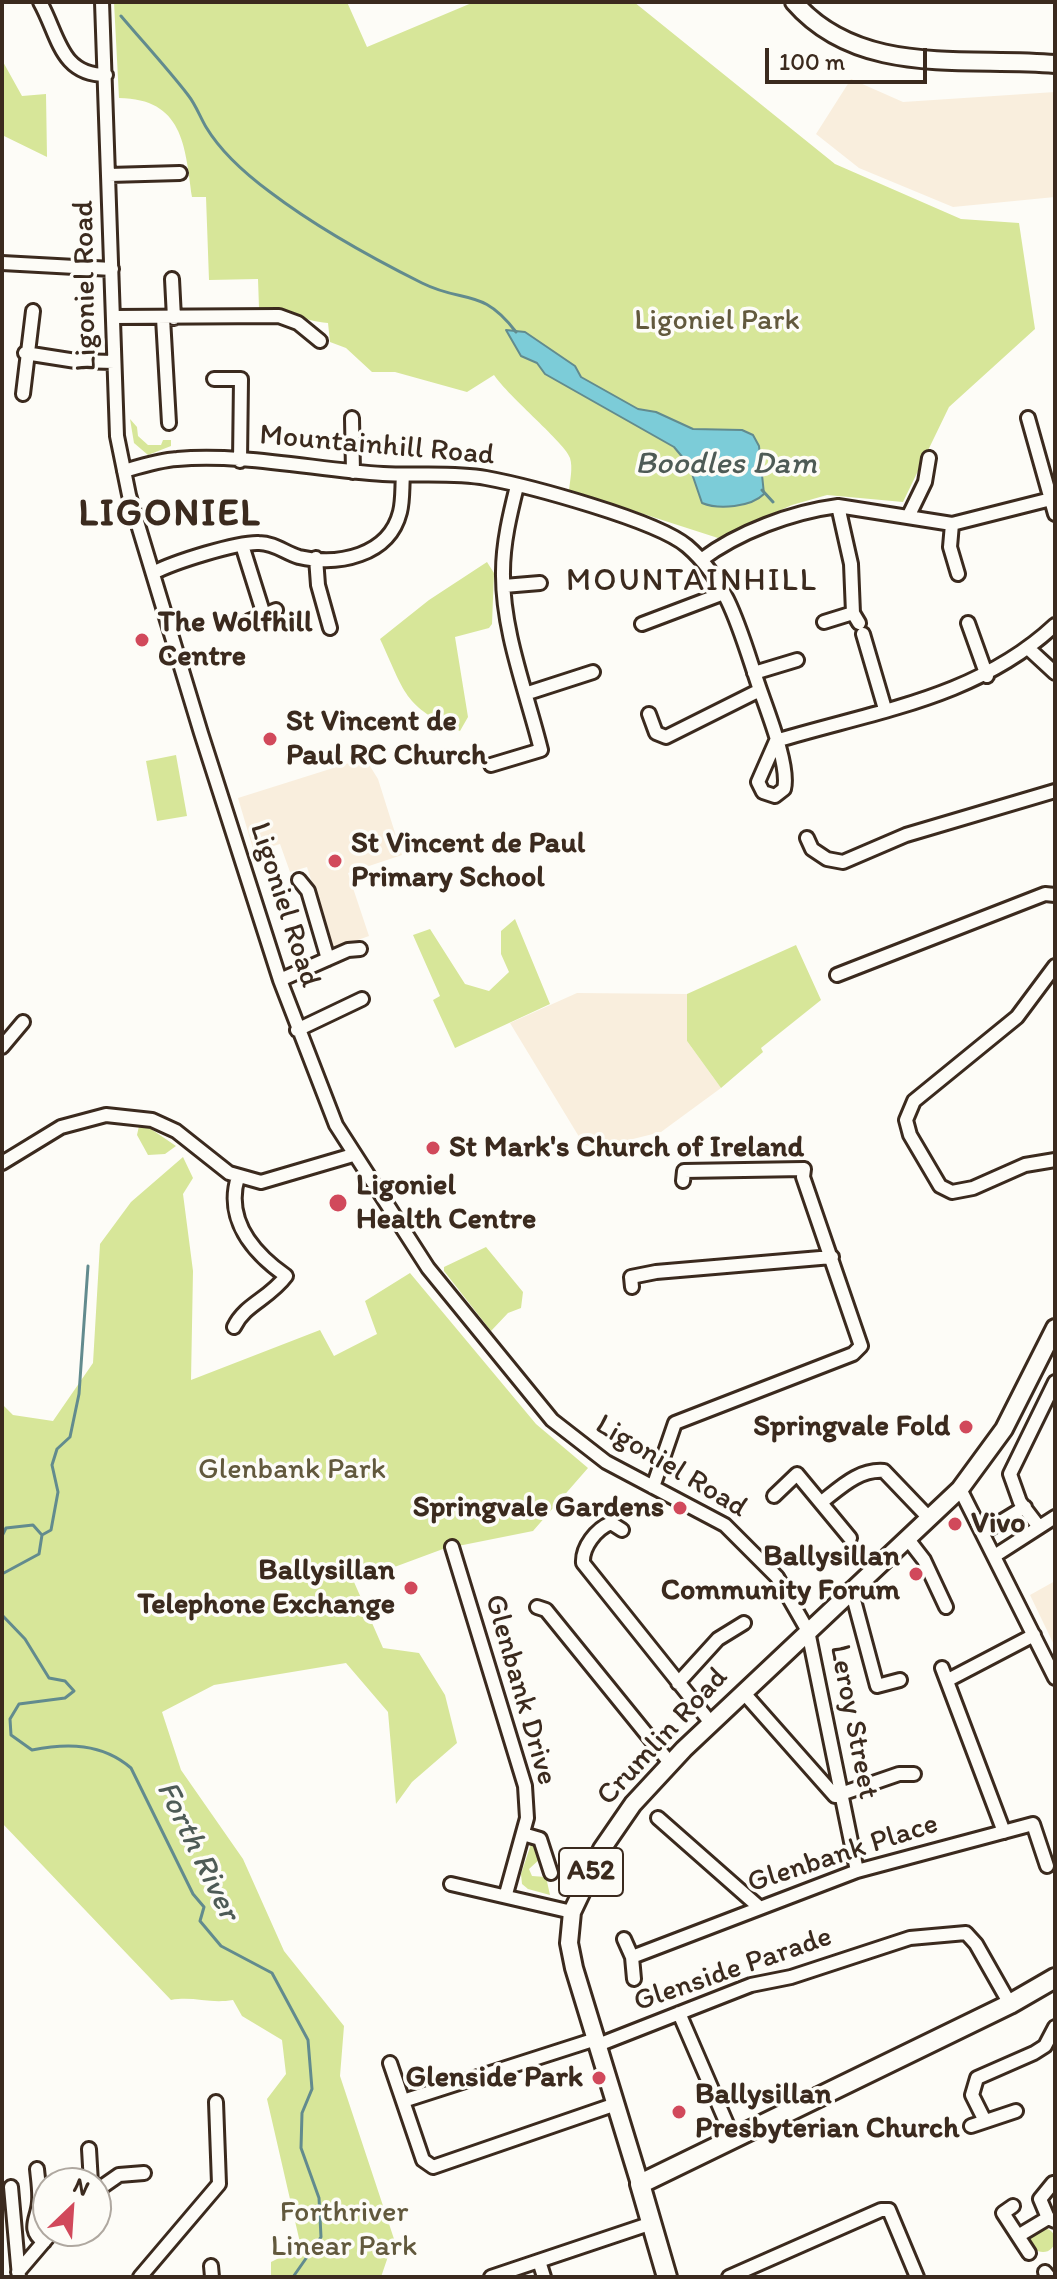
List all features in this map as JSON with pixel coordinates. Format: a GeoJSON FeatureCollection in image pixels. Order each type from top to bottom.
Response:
{"type":"FeatureCollection","features":[{"type":"Feature","properties":{"kind":"highway"},"geometry":{"type":"LineString","coordinates":[[640,2184],[1053,1983]]}},
{"type":"Feature","properties":{"kind":"highway","name":"Crumlin Road"},"geometry":{"type":"LineString","coordinates":[[640,2184],[667,2277]]}},
{"type":"Feature","properties":{"kind":"main road"},"geometry":{"type":"LineString","coordinates":[[794,2],[830,34],[879,52],[945,62],[1055,64]]}},
{"type":"Feature","properties":{"kind":"main road","name":"Crumlin Road"},"geometry":{"type":"LineString","coordinates":[[640,2184],[569,1943],[572,1912],[608,1839],[637,1799],[743,1692],[960,1489],[989,1455],[1055,1328]]}},
{"type":"Feature","properties":{"kind":"street"},"geometry":{"type":"LineString","coordinates":[[40,2],[73,68],[88,74],[106,75]]}},
{"type":"Feature","properties":{"kind":"street","name":"Ligoniel Road"},"geometry":{"type":"LineString","coordinates":[[102,2],[117,436],[153,573],[297,1030],[353,1155],[428,1268],[552,1420],[599,1458],[735,1533],[777,1577],[808,1631]]}},
{"type":"Feature","properties":{"kind":"street"},"geometry":{"type":"LineString","coordinates":[[109,175],[180,173]]}},
{"type":"Feature","properties":{"kind":"street"},"geometry":{"type":"LineString","coordinates":[[2,263],[112,269]]}},
{"type":"Feature","properties":{"kind":"street"},"geometry":{"type":"LineString","coordinates":[[169,423],[161,383],[172,279]]}},
{"type":"Feature","properties":{"kind":"street"},"geometry":{"type":"LineString","coordinates":[[23,394],[25,353],[33,311]]}},
{"type":"Feature","properties":{"kind":"street"},"geometry":{"type":"LineString","coordinates":[[113,317],[279,316],[298,323],[320,341]]}},
{"type":"Feature","properties":{"kind":"street"},"geometry":{"type":"LineString","coordinates":[[25,353],[76,361],[114,362]]}},
{"type":"Feature","properties":{"kind":"street"},"geometry":{"type":"LineString","coordinates":[[214,379],[241,379],[240,461]]}},
{"type":"Feature","properties":{"kind":"street"},"geometry":{"type":"LineString","coordinates":[[352,418],[353,472]]}},
{"type":"Feature","properties":{"kind":"street"},"geometry":{"type":"LineString","coordinates":[[1028,418],[1055,514]]}},
{"type":"Feature","properties":{"kind":"street"},"geometry":{"type":"LineString","coordinates":[[909,515],[925,482],[929,458]]}},
{"type":"Feature","properties":{"kind":"street","name":"Mountainhill Road"},"geometry":{"type":"LineString","coordinates":[[124,471],[174,459],[240,461],[403,475],[472,476],[517,486],[658,529],[684,544],[701,560],[724,593],[776,741],[885,709]]}},
{"type":"Feature","properties":{"kind":"street"},"geometry":{"type":"LineString","coordinates":[[153,573],[242,545],[273,544],[298,556],[316,558],[357,556],[384,541],[400,511],[403,475]]}},
{"type":"Feature","properties":{"kind":"street"},"geometry":{"type":"LineString","coordinates":[[491,765],[541,750],[504,586],[504,550],[517,486]]}},
{"type":"Feature","properties":{"kind":"street"},"geometry":{"type":"LineString","coordinates":[[701,560],[732,540],[807,512],[838,506],[952,524],[1051,499]]}},
{"type":"Feature","properties":{"kind":"street"},"geometry":{"type":"LineString","coordinates":[[838,506],[851,564],[858,623],[885,709],[987,676],[1029,649],[1055,625]]}},
{"type":"Feature","properties":{"kind":"street"},"geometry":{"type":"LineString","coordinates":[[952,524],[950,547],[958,574]]}},
{"type":"Feature","properties":{"kind":"street"},"geometry":{"type":"LineString","coordinates":[[242,545],[270,612],[249,621]]}},
{"type":"Feature","properties":{"kind":"street"},"geometry":{"type":"LineString","coordinates":[[316,558],[318,585],[330,628]]}},
{"type":"Feature","properties":{"kind":"street"},"geometry":{"type":"LineString","coordinates":[[504,586],[540,583]]}},
{"type":"Feature","properties":{"kind":"street"},"geometry":{"type":"LineString","coordinates":[[642,624],[724,593]]}},
{"type":"Feature","properties":{"kind":"street"},"geometry":{"type":"LineString","coordinates":[[824,622],[858,623]]}},
{"type":"Feature","properties":{"kind":"street"},"geometry":{"type":"LineString","coordinates":[[968,623],[987,676]]}},
{"type":"Feature","properties":{"kind":"street"},"geometry":{"type":"LineString","coordinates":[[1029,649],[1055,673]]}},
{"type":"Feature","properties":{"kind":"street"},"geometry":{"type":"LineString","coordinates":[[754,673],[797,660]]}},
{"type":"Feature","properties":{"kind":"street"},"geometry":{"type":"LineString","coordinates":[[528,693],[593,672]]}},
{"type":"Feature","properties":{"kind":"street"},"geometry":{"type":"LineString","coordinates":[[649,714],[656,733],[666,737],[760,690]]}},
{"type":"Feature","properties":{"kind":"street"},"geometry":{"type":"LineString","coordinates":[[807,838],[812,849],[827,859],[843,862],[906,835],[1055,791]]}},
{"type":"Feature","properties":{"kind":"street"},"geometry":{"type":"LineString","coordinates":[[299,880],[308,891],[328,959]]}},
{"type":"Feature","properties":{"kind":"street"},"geometry":{"type":"LineString","coordinates":[[837,975],[1045,894],[1055,895]]}},
{"type":"Feature","properties":{"kind":"street"},"geometry":{"type":"LineString","coordinates":[[280,980],[360,949]]}},
{"type":"Feature","properties":{"kind":"street"},"geometry":{"type":"LineString","coordinates":[[1055,966],[1017,1017],[914,1101],[906,1120],[911,1137],[940,1186],[952,1192],[973,1188],[1025,1165],[1055,1160]]}},
{"type":"Feature","properties":{"kind":"street"},"geometry":{"type":"LineString","coordinates":[[297,1030],[362,999]]}},
{"type":"Feature","properties":{"kind":"street"},"geometry":{"type":"LineString","coordinates":[[2,1047],[7,1031],[23,1022]]}},
{"type":"Feature","properties":{"kind":"street"},"geometry":{"type":"LineString","coordinates":[[2,1163],[40,1139],[83,1119],[127,1115],[152,1120],[176,1131],[238,1177],[261,1182],[353,1155]]}},
{"type":"Feature","properties":{"kind":"street"},"geometry":{"type":"LineString","coordinates":[[653,1487],[675,1423],[853,1354],[861,1340],[806,1183],[804,1169],[684,1171],[683,1181]]}},
{"type":"Feature","properties":{"kind":"street"},"geometry":{"type":"LineString","coordinates":[[234,1327],[242,1311],[272,1294],[286,1276],[266,1262],[246,1237],[233,1212],[233,1195],[238,1177]]}},
{"type":"Feature","properties":{"kind":"street"},"geometry":{"type":"LineString","coordinates":[[632,1287],[631,1277],[656,1272],[832,1257]]}},
{"type":"Feature","properties":{"kind":"street"},"geometry":{"type":"LineString","coordinates":[[1039,1527],[1012,1480],[1011,1467],[1055,1382]]}},
{"type":"Feature","properties":{"kind":"street"},"geometry":{"type":"LineString","coordinates":[[823,1501],[852,1478],[874,1470],[884,1471],[929,1518]]}},
{"type":"Feature","properties":{"kind":"street"},"geometry":{"type":"LineString","coordinates":[[774,1496],[797,1474],[823,1501],[829,1515],[850,1538]]}},
{"type":"Feature","properties":{"kind":"street"},"geometry":{"type":"LineString","coordinates":[[960,1489],[996,1555],[1055,1678]]}},
{"type":"Feature","properties":{"kind":"street"},"geometry":{"type":"LineString","coordinates":[[984,1532],[1025,1507]]}},
{"type":"Feature","properties":{"kind":"street"},"geometry":{"type":"LineString","coordinates":[[996,1555],[1055,1517]]}},
{"type":"Feature","properties":{"kind":"street"},"geometry":{"type":"LineString","coordinates":[[622,1530],[611,1523],[600,1527],[583,1553],[583,1563],[711,1723]]}},
{"type":"Feature","properties":{"kind":"street"},"geometry":{"type":"LineString","coordinates":[[907,1538],[924,1560],[946,1607]]}},
{"type":"Feature","properties":{"kind":"street","name":"Glenbank Drive"},"geometry":{"type":"LineString","coordinates":[[452,1547],[525,1786],[527,1818],[506,1894]]}},
{"type":"Feature","properties":{"kind":"street"},"geometry":{"type":"LineString","coordinates":[[569,1566],[583,1563]]}},
{"type":"Feature","properties":{"kind":"street"},"geometry":{"type":"LineString","coordinates":[[851,1589],[877,1686],[900,1680]]}},
{"type":"Feature","properties":{"kind":"street"},"geometry":{"type":"LineString","coordinates":[[537,1607],[546,1610],[670,1763]]}},
{"type":"Feature","properties":{"kind":"street"},"geometry":{"type":"LineString","coordinates":[[678,1683],[718,1639],[744,1623]]}},
{"type":"Feature","properties":{"kind":"street","name":"Leroy Street"},"geometry":{"type":"LineString","coordinates":[[808,1631],[857,1871]]}},
{"type":"Feature","properties":{"kind":"street"},"geometry":{"type":"LineString","coordinates":[[1004,1832],[945,1674],[1034,1635]]}},
{"type":"Feature","properties":{"kind":"street"},"geometry":{"type":"LineString","coordinates":[[743,1692],[829,1793],[842,1794],[899,1774],[914,1774]]}},
{"type":"Feature","properties":{"kind":"street"},"geometry":{"type":"LineString","coordinates":[[658,1818],[759,1907]]}},
{"type":"Feature","properties":{"kind":"street","name":"Glenbank Place"},"geometry":{"type":"LineString","coordinates":[[632,1957],[857,1871],[1033,1824],[1047,1866]]}},
{"type":"Feature","properties":{"kind":"street"},"geometry":{"type":"LineString","coordinates":[[523,1834],[540,1839],[550,1870],[535,1874]]}},
{"type":"Feature","properties":{"kind":"street"},"geometry":{"type":"LineString","coordinates":[[451,1884],[506,1894],[572,1912]]}},
{"type":"Feature","properties":{"kind":"street","name":"Glenside Parade"},"geometry":{"type":"LineString","coordinates":[[597,2042],[751,1985],[791,1977],[886,1945],[966,1933],[976,1944],[1010,2004]]}},
{"type":"Feature","properties":{"kind":"street"},"geometry":{"type":"LineString","coordinates":[[624,1939],[632,1957],[634,1979]]}},
{"type":"Feature","properties":{"kind":"street"},"geometry":{"type":"LineString","coordinates":[[679,2013],[733,2138]]}},
{"type":"Feature","properties":{"kind":"street"},"geometry":{"type":"LineString","coordinates":[[985,2121],[972,2095],[977,2078],[1045,2046],[1055,2027]]}},
{"type":"Feature","properties":{"kind":"street"},"geometry":{"type":"LineString","coordinates":[[403,2101],[597,2042]]}},
{"type":"Feature","properties":{"kind":"street"},"geometry":{"type":"LineString","coordinates":[[390,2063],[423,2160],[433,2167],[616,2104]]}},
{"type":"Feature","properties":{"kind":"street"},"geometry":{"type":"LineString","coordinates":[[140,2277],[219,2184],[216,2102]]}},
{"type":"Feature","properties":{"kind":"street"},"geometry":{"type":"LineString","coordinates":[[971,2126],[1016,2111]]}},
{"type":"Feature","properties":{"kind":"street"},"geometry":{"type":"LineString","coordinates":[[89,2149],[90,2167]]}},
{"type":"Feature","properties":{"kind":"street"},"geometry":{"type":"LineString","coordinates":[[112,2180],[119,2175],[144,2173]]}},
{"type":"Feature","properties":{"kind":"street"},"geometry":{"type":"LineString","coordinates":[[1018,2236],[1051,2220],[1040,2199],[1053,2183]]}},
{"type":"Feature","properties":{"kind":"street"},"geometry":{"type":"LineString","coordinates":[[11,2187],[19,2275]]}},
{"type":"Feature","properties":{"kind":"street"},"geometry":{"type":"LineString","coordinates":[[1013,2206],[1003,2213],[1029,2253]]}},
{"type":"Feature","properties":{"kind":"street"},"geometry":{"type":"LineString","coordinates":[[729,2277],[881,2210],[889,2210],[917,2277]]}},
{"type":"Feature","properties":{"kind":"street"},"geometry":{"type":"LineString","coordinates":[[491,2277],[652,2223]]}},
{"type":"Feature","properties":{"kind":"street"},"geometry":{"type":"LineString","coordinates":[[19,2275],[40,2247]]}},
{"type":"Feature","properties":{"kind":"street"},"geometry":{"type":"LineString","coordinates":[[539,2261],[544,2277]]}},
{"type":"Feature","properties":{"kind":"shaded area"},"geometry":{"type":"Polygon","coordinates":[[[851,79],[903,102],[1055,92],[1055,197],[953,207],[859,168],[816,134],[851,79]]]}},
{"type":"Feature","properties":{"kind":"shaded area","name":"St Vincent de Paul Primary School"},"geometry":{"type":"Polygon","coordinates":[[[365,758],[378,779],[402,855],[348,873],[369,936],[333,949],[307,867],[290,872],[280,844],[254,852],[238,798],[365,758]]]}},
{"type":"Feature","properties":{"kind":"shaded area"},"geometry":{"type":"Polygon","coordinates":[[[577,993],[687,994],[687,1041],[721,1088],[661,1132],[597,1148],[584,1145],[510,1023],[577,993]]]}},
{"type":"Feature","properties":{"kind":"shaded area"},"geometry":{"type":"Polygon","coordinates":[[[1055,1581],[1055,1647],[1030,1595],[1055,1581]]]}},
{"type":"Feature","properties":{"kind":"green space","name":"Ligoniel Park"},"geometry":{"type":"Polygon","coordinates":[[[114,2],[347,2],[367,47],[474,2],[634,2],[835,164],[961,219],[1019,223],[1035,329],[949,407],[903,502],[827,495],[792,505],[718,538],[569,490],[570,458],[494,375],[467,392],[395,372],[372,372],[346,348],[330,342],[328,323],[259,308],[258,279],[209,280],[206,197],[192,197],[187,160],[177,128],[156,107],[140,100],[119,98],[114,2]]]}},
{"type":"Feature","properties":{"kind":"green space"},"geometry":{"type":"Polygon","coordinates":[[[2,60],[22,96],[46,94],[47,157],[2,135],[2,60]]]}},
{"type":"Feature","properties":{"kind":"green space"},"geometry":{"type":"Polygon","coordinates":[[[130,419],[137,427],[138,436],[148,445],[161,445],[163,440],[171,440],[171,446],[148,455],[134,443],[130,419]]]}},
{"type":"Feature","properties":{"kind":"green space"},"geometry":{"type":"Polygon","coordinates":[[[487,562],[494,573],[492,624],[489,628],[455,637],[468,717],[460,731],[427,714],[408,696],[380,639],[429,600],[487,562]]]}},
{"type":"Feature","properties":{"kind":"green space"},"geometry":{"type":"Polygon","coordinates":[[[176,755],[187,816],[157,821],[146,761],[176,755]]]}},
{"type":"Feature","properties":{"kind":"green space"},"geometry":{"type":"Polygon","coordinates":[[[515,919],[550,1004],[455,1048],[433,1000],[440,996],[413,935],[430,929],[465,984],[489,991],[509,972],[501,954],[501,931],[515,919]]]}},
{"type":"Feature","properties":{"kind":"green space"},"geometry":{"type":"Polygon","coordinates":[[[796,945],[821,1000],[761,1048],[763,1052],[721,1088],[687,1041],[687,994],[796,945]]]}},
{"type":"Feature","properties":{"kind":"green space"},"geometry":{"type":"Polygon","coordinates":[[[139,1126],[148,1127],[176,1146],[165,1154],[148,1155],[137,1135],[139,1126]]]}},
{"type":"Feature","properties":{"kind":"green space"},"geometry":{"type":"Polygon","coordinates":[[[183,1157],[193,1178],[183,1194],[193,1271],[191,1380],[320,1330],[334,1356],[377,1334],[365,1301],[410,1273],[536,1424],[588,1468],[533,1531],[443,1549],[354,1582],[383,1648],[419,1653],[445,1695],[457,1743],[412,1782],[396,1804],[388,1712],[346,1663],[214,1685],[162,1712],[181,1770],[243,1859],[284,1951],[344,2026],[340,2076],[394,2239],[381,2277],[271,2277],[271,2262],[301,2247],[267,2099],[286,2074],[282,2040],[242,2016],[233,2000],[171,2000],[2,1823],[2,1404],[13,1415],[53,1421],[93,1363],[100,1244],[131,1202],[183,1157]]]}},
{"type":"Feature","properties":{"kind":"green space"},"geometry":{"type":"Polygon","coordinates":[[[486,1247],[523,1292],[521,1308],[508,1313],[491,1331],[444,1271],[444,1267],[486,1247]]]}},
{"type":"Feature","properties":{"kind":"green space"},"geometry":{"type":"Polygon","coordinates":[[[531,1844],[536,1845],[541,1858],[529,1869],[532,1876],[546,1877],[550,1895],[528,1889],[522,1884],[521,1874],[531,1844]]]}},
{"type":"Feature","properties":{"kind":"green space"},"geometry":{"type":"Polygon","coordinates":[[[1043,2228],[1052,2231],[1055,2240],[1052,2249],[1043,2252],[1034,2249],[1031,2240],[1034,2231],[1043,2228]]]}},
{"type":"Feature","properties":{"kind":"water","name":"Boodles Dam"},"geometry":{"type":"Polygon","coordinates":[[[506,330],[525,332],[575,366],[581,377],[638,409],[656,412],[693,429],[742,430],[753,435],[759,446],[764,494],[751,502],[734,506],[702,503],[689,465],[674,447],[545,374],[537,363],[521,356],[506,330]]]}},
{"type":"Feature","properties":{"kind":"waterway"},"geometry":{"type":"LineString","coordinates":[[121,16],[188,95],[219,145],[261,185],[325,229],[383,263],[422,283],[472,298],[493,308],[516,332]]}},
{"type":"Feature","properties":{"kind":"waterway"},"geometry":{"type":"LineString","coordinates":[[762,490],[773,502]]}},
{"type":"Feature","properties":{"kind":"waterway"},"geometry":{"type":"LineString","coordinates":[[42,1535],[51,1530],[58,1492],[52,1465],[57,1449],[70,1437],[79,1394],[88,1266]]}},
{"type":"Feature","properties":{"kind":"waterway","name":"Forth River"},"geometry":{"type":"LineString","coordinates":[[2,1536],[6,1528],[33,1525],[41,1534]]}},
{"type":"Feature","properties":{"kind":"waterway","name":"Forth River"},"geometry":{"type":"LineString","coordinates":[[2,1574],[39,1554],[42,1535]]}},
{"type":"Feature","properties":{"kind":"waterway","name":"Forth River"},"geometry":{"type":"LineString","coordinates":[[2,1615],[25,1639],[49,1678],[65,1681],[74,1691],[65,1698],[19,1704],[10,1719],[11,1735],[32,1750],[58,1746],[96,1749],[131,1768],[193,1894],[204,1907],[200,1921],[221,1946],[272,1973],[308,2040],[312,2089],[302,2113],[301,2148],[319,2198],[321,2237],[293,2277]]}},
{"type":"Feature","properties":{"kind":"place","name":"The Wolfhill Centre"},"geometry":{"type":"Point","coordinates":[142,640]}},
{"type":"Feature","properties":{"kind":"place","name":"St Vincent de Paul RC Church"},"geometry":{"type":"Point","coordinates":[270,739]}},
{"type":"Feature","properties":{"kind":"place","name":"St Vincent de Paul Primary School"},"geometry":{"type":"Point","coordinates":[335,861]}},
{"type":"Feature","properties":{"kind":"place","name":"St Mark's Church of Ireland"},"geometry":{"type":"Point","coordinates":[433,1148]}},
{"type":"Feature","properties":{"kind":"place","name":"Ligoniel Health Centre"},"geometry":{"type":"Point","coordinates":[338,1203]}},
{"type":"Feature","properties":{"kind":"place","name":"Springvale Fold"},"geometry":{"type":"Point","coordinates":[966,1427]}},
{"type":"Feature","properties":{"kind":"place","name":"Springvale Gardens"},"geometry":{"type":"Point","coordinates":[680,1508]}},
{"type":"Feature","properties":{"kind":"place","name":"Vivo"},"geometry":{"type":"Point","coordinates":[955,1524]}},
{"type":"Feature","properties":{"kind":"place","name":"Ballysillan Community Forum"},"geometry":{"type":"Point","coordinates":[916,1574]}},
{"type":"Feature","properties":{"kind":"place","name":"Ballysillan Telephone Exchange"},"geometry":{"type":"Point","coordinates":[411,1588]}},
{"type":"Feature","properties":{"kind":"place","name":"Glenside Park"},"geometry":{"type":"Point","coordinates":[599,2078]}},
{"type":"Feature","properties":{"kind":"place","name":"Ballysillan Presbyterian Church"},"geometry":{"type":"Point","coordinates":[679,2112]}},
{"type":"Feature","properties":{"kind":"district","name":"LIGONIEL"},"geometry":{"type":"Point","coordinates":[170,515]}},
{"type":"Feature","properties":{"kind":"district","name":"MOUNTAINHILL"},"geometry":{"type":"Point","coordinates":[692,582]}},
{"type":"Feature","properties":{"kind":"park label","name":"Glenbank Park"},"geometry":{"type":"Point","coordinates":[292,1470]}},
{"type":"Feature","properties":{"kind":"park label","name":"Forthriver Linear Park"},"geometry":{"type":"Point","coordinates":[344,2230]}}]}
